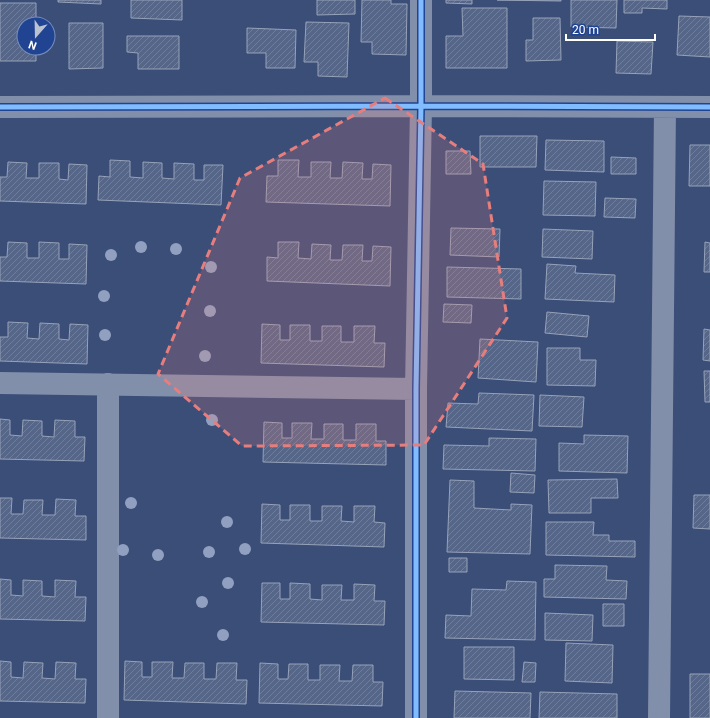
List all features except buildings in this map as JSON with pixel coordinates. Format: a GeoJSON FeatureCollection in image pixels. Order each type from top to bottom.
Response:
{"type":"FeatureCollection","features":[{"type":"Feature","properties":{"kind":"street"},"geometry":{"type":"LineString","coordinates":[[416,718],[416,389],[421,106],[421,0]]}},
{"type":"Feature","properties":{"kind":"street"},"geometry":{"type":"LineString","coordinates":[[0,107],[421,106],[710,108]]}},
{"type":"Feature","properties":{"kind":"street"},"geometry":{"type":"LineString","coordinates":[[659,718],[665,107]]}},
{"type":"Feature","properties":{"kind":"street"},"geometry":{"type":"LineString","coordinates":[[0,383],[416,389]]}},
{"type":"Feature","properties":{"kind":"street"},"geometry":{"type":"LineString","coordinates":[[108,384],[108,718]]}},
{"type":"Feature","properties":{"kind":"highlighted area"},"geometry":{"type":"Polygon","coordinates":[[[385,98],[483,164],[507,318],[424,445],[242,446],[158,374],[240,178],[385,98]]]}},
{"type":"Feature","properties":{"kind":"cycle path"},"geometry":{"type":"LineString","coordinates":[[416,718],[416,389],[421,106],[421,0]]}},
{"type":"Feature","properties":{"kind":"cycle path"},"geometry":{"type":"LineString","coordinates":[[0,107],[710,107]]}}]}
